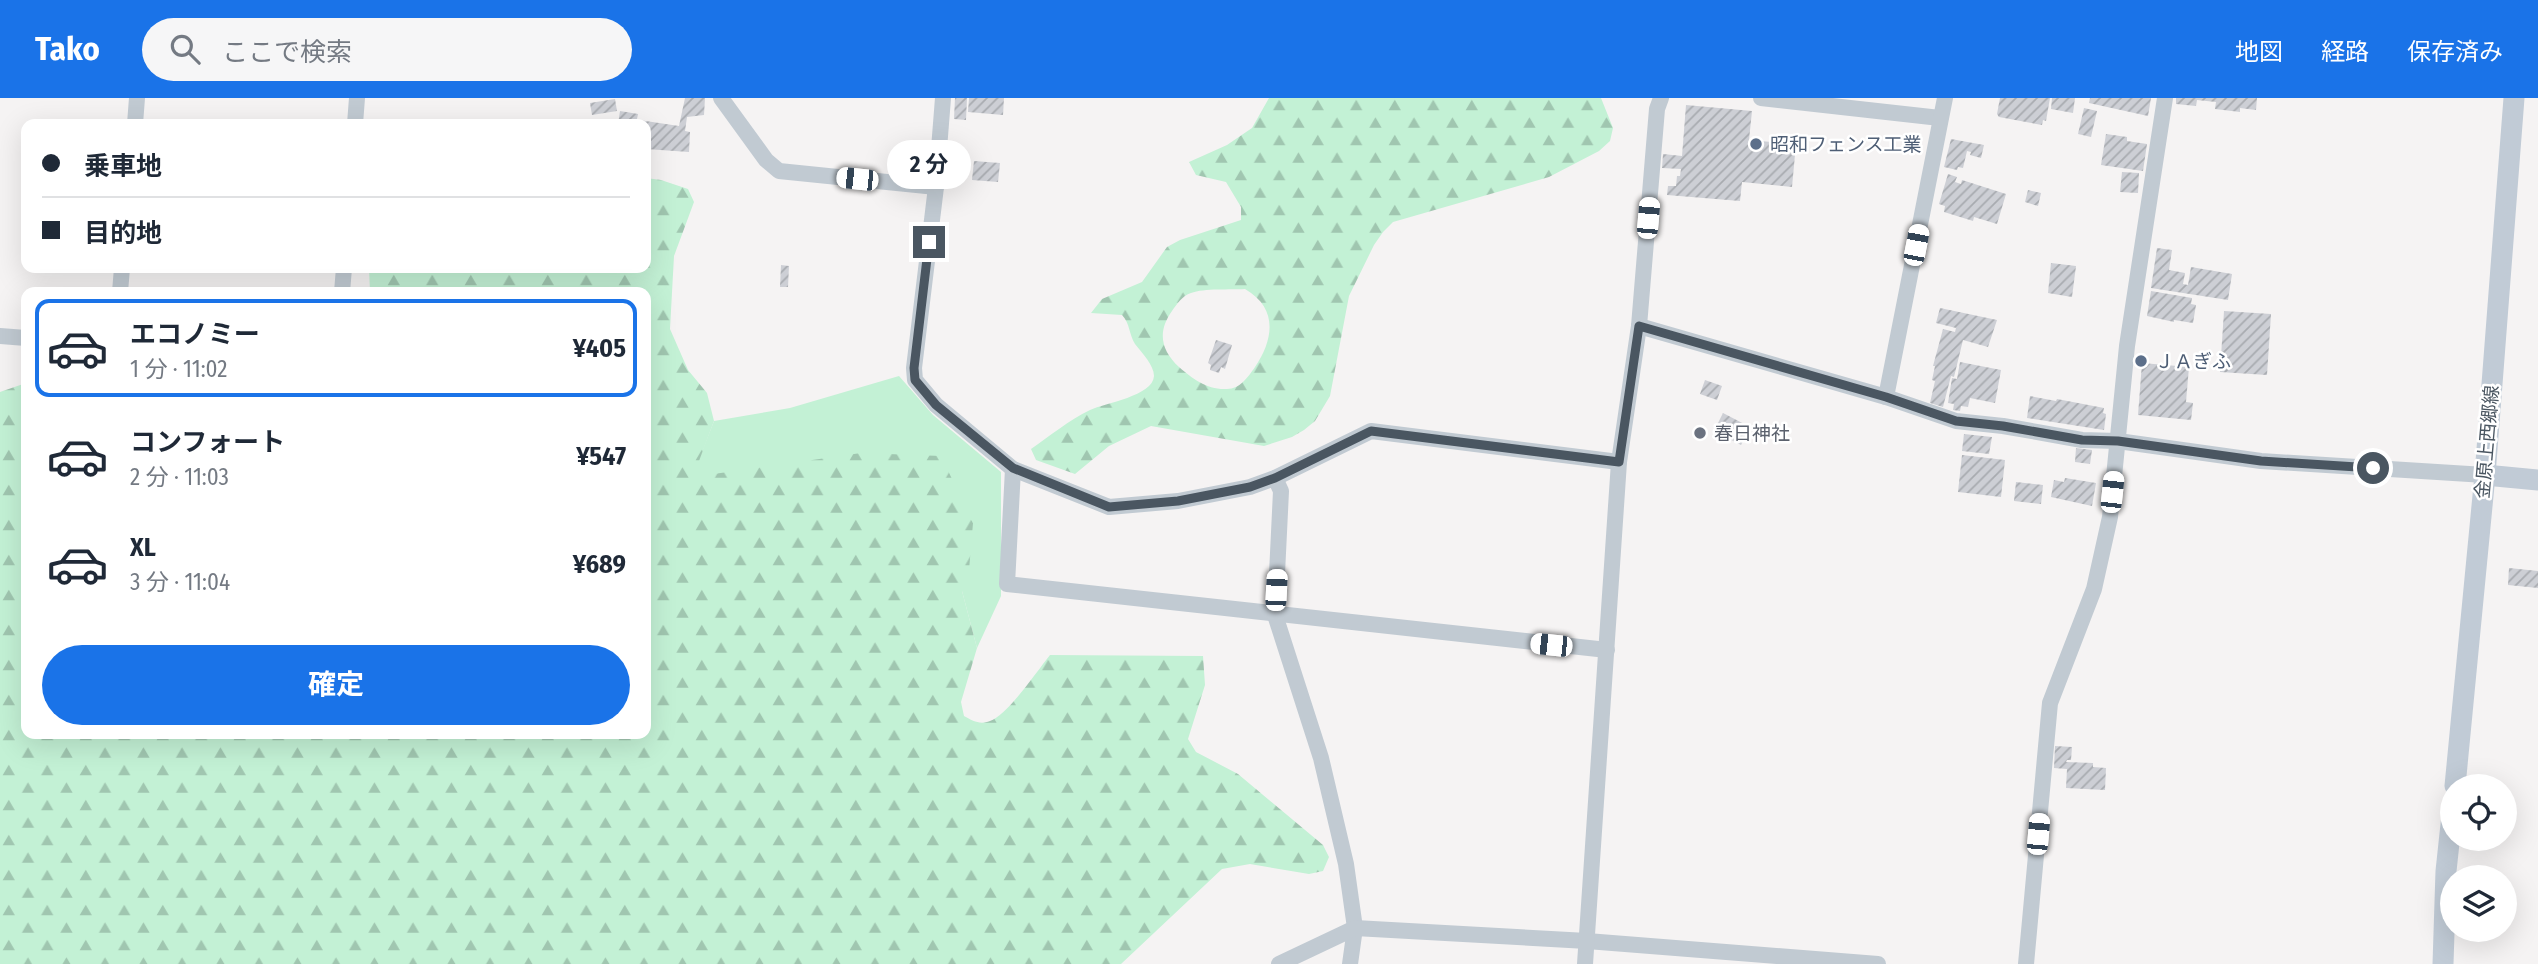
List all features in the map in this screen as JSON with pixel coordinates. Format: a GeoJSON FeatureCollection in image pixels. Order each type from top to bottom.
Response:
{"type":"FeatureCollection","features":[{"type":"Feature","properties":{"kind":"main road","name":"金原上西郷線"},"geometry":{"type":"LineString","coordinates":[[2456,774],[2485,475],[2514,98]]}},
{"type":"Feature","properties":{"kind":"main road"},"geometry":{"type":"LineString","coordinates":[[2485,475],[2538,480]]}},
{"type":"Feature","properties":{"kind":"main road"},"geometry":{"type":"LineString","coordinates":[[2443,964],[2448,851]]}},
{"type":"Feature","properties":{"kind":"street"},"geometry":{"type":"LineString","coordinates":[[135,119],[137,98]]}},
{"type":"Feature","properties":{"kind":"street"},"geometry":{"type":"LineString","coordinates":[[355,119],[357,98]]}},
{"type":"Feature","properties":{"kind":"street"},"geometry":{"type":"LineString","coordinates":[[721,98],[766,160],[779,171],[936,187]]}},
{"type":"Feature","properties":{"kind":"street"},"geometry":{"type":"LineString","coordinates":[[943,98],[936,187],[914,368],[915,380],[936,405],[1013,468],[1109,507],[1178,501],[1250,487],[1275,478],[1371,431],[1619,462]]}},
{"type":"Feature","properties":{"kind":"street"},"geometry":{"type":"LineString","coordinates":[[1585,964],[1619,462],[1639,326],[1657,110],[1661,98]]}},
{"type":"Feature","properties":{"kind":"street"},"geometry":{"type":"LineString","coordinates":[[1761,98],[1940,118]]}},
{"type":"Feature","properties":{"kind":"street"},"geometry":{"type":"LineString","coordinates":[[1886,397],[1945,98]]}},
{"type":"Feature","properties":{"kind":"street"},"geometry":{"type":"LineString","coordinates":[[2026,964],[2050,704],[2094,589],[2110,517],[2127,346],[2165,98]]}},
{"type":"Feature","properties":{"kind":"street"},"geometry":{"type":"LineString","coordinates":[[1639,326],[1886,397],[1956,421],[2082,440],[2118,441],[2261,461],[2485,475]]}},
{"type":"Feature","properties":{"kind":"street"},"geometry":{"type":"LineString","coordinates":[[0,336],[21,338]]}},
{"type":"Feature","properties":{"kind":"street"},"geometry":{"type":"LineString","coordinates":[[1013,468],[1007,584],[1607,650]]}},
{"type":"Feature","properties":{"kind":"street"},"geometry":{"type":"LineString","coordinates":[[1275,478],[1281,491],[1275,615],[1321,758],[1346,864],[1355,928],[1350,964]]}},
{"type":"Feature","properties":{"kind":"street"},"geometry":{"type":"LineString","coordinates":[[1279,964],[1355,928],[1587,941],[1878,964]]}},
{"type":"Feature","properties":{"kind":"green space"},"geometry":{"type":"Polygon","coordinates":[[[1269,98],[1601,98],[1613,128],[1610,141],[1599,151],[1549,177],[1393,222],[1374,245],[1349,296],[1330,396],[1315,421],[1292,437],[1264,446],[1151,426],[1109,446],[1075,474],[1036,460],[1031,449],[1067,423],[1090,410],[1137,394],[1152,383],[1152,368],[1135,344],[1122,315],[1091,313],[1102,299],[1142,282],[1167,247],[1180,240],[1241,220],[1241,207],[1226,182],[1196,175],[1189,162],[1227,145],[1252,128],[1269,98]],[[1245,289],[1203,290],[1185,296],[1164,326],[1163,341],[1168,354],[1184,371],[1207,386],[1227,389],[1240,385],[1261,356],[1269,335],[1268,315],[1256,297],[1245,289]]]}},
{"type":"Feature","properties":{"kind":"green space"},"geometry":{"type":"Polygon","coordinates":[[[651,179],[688,189],[694,202],[674,256],[670,329],[688,370],[707,393],[714,421],[693,477],[861,453],[941,456],[973,523],[968,582],[962,591],[977,648],[961,702],[964,716],[980,722],[997,717],[1013,702],[1050,655],[1203,656],[1205,685],[1188,739],[1196,752],[1238,774],[1323,845],[1329,857],[1323,871],[1309,874],[1250,864],[1222,869],[1121,964],[0,964],[0,392],[21,385],[21,739],[651,739],[651,287],[370,287],[369,273],[651,273],[651,179]]]}},
{"type":"Feature","properties":{"kind":"green space"},"geometry":{"type":"Polygon","coordinates":[[[899,376],[933,415],[1001,472],[1001,596],[977,648],[962,591],[692,477],[714,421],[790,408],[899,376]]]}},
{"type":"Feature","properties":{"kind":"building"},"geometry":{"type":"Polygon","coordinates":[[[685,98],[705,98],[704,115],[687,117],[685,131],[690,132],[689,152],[651,149],[651,122],[679,126],[685,98]]]}},
{"type":"Feature","properties":{"kind":"building"},"geometry":{"type":"Polygon","coordinates":[[[955,98],[967,98],[966,120],[954,119],[955,98]]]}},
{"type":"Feature","properties":{"kind":"building"},"geometry":{"type":"Polygon","coordinates":[[[969,98],[1004,98],[1003,115],[968,112],[969,98]]]}},
{"type":"Feature","properties":{"kind":"building"},"geometry":{"type":"Polygon","coordinates":[[[2000,98],[2050,98],[2046,121],[2043,120],[2042,125],[1999,117],[1997,114],[2000,98]]]}},
{"type":"Feature","properties":{"kind":"building"},"geometry":{"type":"Polygon","coordinates":[[[2052,98],[2075,98],[2073,113],[2051,109],[2052,98]]]}},
{"type":"Feature","properties":{"kind":"building"},"geometry":{"type":"Polygon","coordinates":[[[2090,98],[2151,98],[2148,116],[2089,103],[2090,98]]]}},
{"type":"Feature","properties":{"kind":"building"},"geometry":{"type":"Polygon","coordinates":[[[2176,98],[2257,98],[2256,110],[2240,108],[2240,112],[2215,109],[2216,102],[2197,100],[2196,106],[2176,104],[2176,98]]]}},
{"type":"Feature","properties":{"kind":"building"},"geometry":{"type":"Polygon","coordinates":[[[615,99],[617,111],[592,115],[590,103],[615,99]]]}},
{"type":"Feature","properties":{"kind":"building"},"geometry":{"type":"Polygon","coordinates":[[[1686,105],[1752,111],[1749,140],[1796,144],[1792,187],[1742,182],[1740,201],[1667,195],[1668,186],[1676,186],[1681,169],[1662,168],[1663,154],[1682,156],[1686,105]]]}},
{"type":"Feature","properties":{"kind":"building"},"geometry":{"type":"Polygon","coordinates":[[[2084,108],[2097,111],[2091,137],[2078,134],[2084,108]]]}},
{"type":"Feature","properties":{"kind":"building"},"geometry":{"type":"Polygon","coordinates":[[[620,111],[638,114],[637,119],[619,119],[620,111]]]}},
{"type":"Feature","properties":{"kind":"building"},"geometry":{"type":"Polygon","coordinates":[[[2106,134],[2147,144],[2143,171],[2101,165],[2106,134]]]}},
{"type":"Feature","properties":{"kind":"building"},"geometry":{"type":"Polygon","coordinates":[[[1951,139],[1984,145],[1981,158],[1970,155],[1971,152],[1967,151],[1963,168],[1958,167],[1957,170],[1944,167],[1951,139]]]}},
{"type":"Feature","properties":{"kind":"building"},"geometry":{"type":"Polygon","coordinates":[[[974,161],[1000,163],[998,182],[972,180],[974,161]]]}},
{"type":"Feature","properties":{"kind":"building"},"geometry":{"type":"Polygon","coordinates":[[[952,162],[964,163],[963,179],[950,178],[952,162]]]}},
{"type":"Feature","properties":{"kind":"building"},"geometry":{"type":"Polygon","coordinates":[[[2122,172],[2139,173],[2138,193],[2120,192],[2122,172]]]}},
{"type":"Feature","properties":{"kind":"building"},"geometry":{"type":"Polygon","coordinates":[[[1948,174],[1957,177],[1955,182],[1961,184],[1962,180],[2006,194],[1997,224],[1974,217],[1973,221],[1944,212],[1945,206],[1939,204],[1948,174]]]}},
{"type":"Feature","properties":{"kind":"building"},"geometry":{"type":"Polygon","coordinates":[[[2028,190],[2041,193],[2038,206],[2025,202],[2028,190]]]}},
{"type":"Feature","properties":{"kind":"building"},"geometry":{"type":"Polygon","coordinates":[[[2157,248],[2172,250],[2169,270],[2185,273],[2183,284],[2188,285],[2191,267],[2232,274],[2228,300],[2151,288],[2157,248]]]}},
{"type":"Feature","properties":{"kind":"building"},"geometry":{"type":"Polygon","coordinates":[[[2051,263],[2076,266],[2072,297],[2048,293],[2051,263]]]}},
{"type":"Feature","properties":{"kind":"building"},"geometry":{"type":"Polygon","coordinates":[[[781,265],[789,266],[788,287],[780,287],[781,265]]]}},
{"type":"Feature","properties":{"kind":"building"},"geometry":{"type":"Polygon","coordinates":[[[2151,291],[2192,298],[2191,304],[2196,305],[2193,323],[2147,316],[2151,291]]]}},
{"type":"Feature","properties":{"kind":"building"},"geometry":{"type":"Polygon","coordinates":[[[1940,308],[1997,320],[1988,347],[1963,340],[1943,407],[1930,403],[1935,381],[1932,380],[1933,366],[1943,329],[1955,332],[1956,328],[1936,323],[1940,308]]]}},
{"type":"Feature","properties":{"kind":"building"},"geometry":{"type":"Polygon","coordinates":[[[2224,311],[2271,314],[2267,375],[2220,372],[2224,311]]]}},
{"type":"Feature","properties":{"kind":"building"},"geometry":{"type":"Polygon","coordinates":[[[1216,340],[1232,345],[1225,369],[1221,367],[1219,373],[1210,370],[1211,365],[1208,363],[1216,340]]]}},
{"type":"Feature","properties":{"kind":"building"},"geometry":{"type":"Polygon","coordinates":[[[1960,362],[2001,370],[1995,403],[1970,398],[1968,407],[1961,406],[1960,411],[1953,410],[1954,404],[1948,403],[1952,378],[1957,379],[1960,362]]]}},
{"type":"Feature","properties":{"kind":"building"},"geometry":{"type":"Polygon","coordinates":[[[2142,363],[2189,367],[2186,402],[2193,403],[2191,420],[2138,415],[2142,363]]]}},
{"type":"Feature","properties":{"kind":"building"},"geometry":{"type":"Polygon","coordinates":[[[1705,380],[1722,386],[1717,400],[1700,394],[1705,380]]]}},
{"type":"Feature","properties":{"kind":"building"},"geometry":{"type":"Polygon","coordinates":[[[2030,396],[2104,408],[2104,430],[2027,418],[2030,396]]]}},
{"type":"Feature","properties":{"kind":"building"},"geometry":{"type":"Polygon","coordinates":[[[1723,413],[1750,427],[1741,445],[1714,431],[1723,413]]]}},
{"type":"Feature","properties":{"kind":"building"},"geometry":{"type":"Polygon","coordinates":[[[1964,434],[1992,437],[1989,454],[1962,451],[1964,434]]]}},
{"type":"Feature","properties":{"kind":"building"},"geometry":{"type":"Polygon","coordinates":[[[2076,448],[2092,450],[2090,464],[2075,462],[2076,448]]]}},
{"type":"Feature","properties":{"kind":"building"},"geometry":{"type":"Polygon","coordinates":[[[1962,455],[2005,460],[2001,497],[1958,492],[1962,455]]]}},
{"type":"Feature","properties":{"kind":"building"},"geometry":{"type":"Polygon","coordinates":[[[2065,478],[2096,483],[2092,506],[2051,497],[2054,480],[2064,482],[2065,478]]]}},
{"type":"Feature","properties":{"kind":"building"},"geometry":{"type":"Polygon","coordinates":[[[2016,482],[2043,485],[2041,504],[2014,501],[2016,482]]]}},
{"type":"Feature","properties":{"kind":"building"},"geometry":{"type":"Polygon","coordinates":[[[2509,568],[2538,571],[2538,588],[2508,585],[2509,568]]]}},
{"type":"Feature","properties":{"kind":"building"},"geometry":{"type":"Polygon","coordinates":[[[2055,746],[2072,747],[2071,760],[2066,762],[2093,763],[2093,767],[2106,768],[2105,790],[2066,788],[2067,769],[2054,768],[2055,746]]]}},
{"type":"Feature","properties":{"kind":"place","name":"昭和フェンス工業"},"geometry":{"type":"Point","coordinates":[1756,144]}},
{"type":"Feature","properties":{"kind":"place","name":"ＪＡぎふ"},"geometry":{"type":"Point","coordinates":[2141,361]}},
{"type":"Feature","properties":{"kind":"place","name":"春日神社"},"geometry":{"type":"Point","coordinates":[1700,433]}},
{"type":"Feature","properties":{"kind":"route"},"geometry":{"type":"LineString","coordinates":[[929,242],[914,368],[915,380],[936,405],[1013,468],[1109,507],[1178,501],[1250,487],[1275,478],[1371,431],[1619,462],[1639,326],[1886,397],[1956,421],[2082,440],[2118,441],[2261,461],[2373,468]]}}]}
